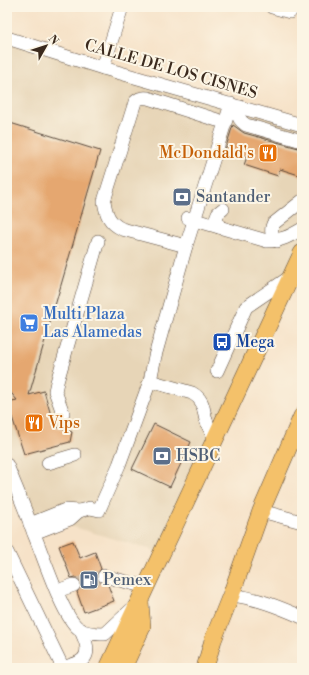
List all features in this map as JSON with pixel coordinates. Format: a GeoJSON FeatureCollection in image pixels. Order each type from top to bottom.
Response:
{"type":"FeatureCollection","features":[{"type":"Feature","properties":{"kind":"main road"},"geometry":{"type":"LineString","coordinates":[[108,668],[302,253]]}},
{"type":"Feature","properties":{"kind":"main road"},"geometry":{"type":"LineString","coordinates":[[205,668],[213,640],[261,511],[302,416]]}},
{"type":"Feature","properties":{"kind":"main road"},"geometry":{"type":"LineString","coordinates":[[123,668],[142,627],[143,594]]}},
{"type":"Feature","properties":{"kind":"main road"},"geometry":{"type":"LineString","coordinates":[[198,668],[213,640]]}},
{"type":"Feature","properties":{"kind":"street"},"geometry":{"type":"LineString","coordinates":[[103,68],[122,7]]}},
{"type":"Feature","properties":{"kind":"street"},"geometry":{"type":"LineString","coordinates":[[272,7],[291,10]]}},
{"type":"Feature","properties":{"kind":"street","name":"CALLE DE LOS CISNES"},"geometry":{"type":"LineString","coordinates":[[7,38],[103,68],[302,125]]}},
{"type":"Feature","properties":{"kind":"street"},"geometry":{"type":"LineString","coordinates":[[187,242],[155,238],[115,225],[109,219],[104,201],[133,107],[138,99],[142,97],[148,98],[217,120]]}},
{"type":"Feature","properties":{"kind":"street"},"geometry":{"type":"LineString","coordinates":[[32,528],[70,519],[79,511],[90,508],[99,510],[119,465],[150,381],[155,356],[187,242],[191,219],[217,120],[232,104]]}},
{"type":"Feature","properties":{"kind":"street"},"geometry":{"type":"LineString","coordinates":[[232,104],[239,120],[246,125],[302,141]]}},
{"type":"Feature","properties":{"kind":"street"},"geometry":{"type":"LineString","coordinates":[[191,219],[200,202],[232,104]]}},
{"type":"Feature","properties":{"kind":"street"},"geometry":{"type":"LineString","coordinates":[[277,241],[272,235],[271,229],[273,224],[302,201]]}},
{"type":"Feature","properties":{"kind":"street"},"geometry":{"type":"LineString","coordinates":[[219,227],[216,218],[218,213],[224,209]]}},
{"type":"Feature","properties":{"kind":"street"},"geometry":{"type":"LineString","coordinates":[[191,219],[267,241],[283,240],[302,229]]}},
{"type":"Feature","properties":{"kind":"street"},"geometry":{"type":"LineString","coordinates":[[62,413],[55,391],[98,241]]}},
{"type":"Feature","properties":{"kind":"street"},"geometry":{"type":"LineString","coordinates":[[217,371],[246,308],[290,277]]}},
{"type":"Feature","properties":{"kind":"street"},"geometry":{"type":"LineString","coordinates":[[150,381],[198,396],[203,403],[207,424],[215,438]]}},
{"type":"Feature","properties":{"kind":"street"},"geometry":{"type":"LineString","coordinates":[[48,463],[75,455]]}},
{"type":"Feature","properties":{"kind":"street"},"geometry":{"type":"LineString","coordinates":[[7,465],[57,591],[68,614],[80,629],[86,640],[88,650],[79,662],[64,668],[7,552]]}},
{"type":"Feature","properties":{"kind":"street"},"geometry":{"type":"LineString","coordinates":[[7,486],[19,496]]}},
{"type":"Feature","properties":{"kind":"street"},"geometry":{"type":"LineString","coordinates":[[261,511],[302,522]]}},
{"type":"Feature","properties":{"kind":"street"},"geometry":{"type":"LineString","coordinates":[[80,629],[93,634],[105,634],[143,594],[104,576]]}},
{"type":"Feature","properties":{"kind":"street"},"geometry":{"type":"LineString","coordinates":[[57,591],[74,584]]}},
{"type":"Feature","properties":{"kind":"street"},"geometry":{"type":"LineString","coordinates":[[231,595],[273,604],[302,617]]}},
{"type":"Feature","properties":{"kind":"shaded area"},"geometry":{"type":"Polygon","coordinates":[[[7,38],[302,125],[302,253],[162,553],[67,525],[43,535],[7,465],[7,38]]]}},
{"type":"Feature","properties":{"kind":"building","name":"Multi Plaza Las Alamedas"},"geometry":{"type":"Polygon","coordinates":[[[7,122],[100,151],[29,395],[44,391],[54,426],[72,432],[70,442],[24,454],[12,417],[7,418],[7,402],[17,400],[7,388],[7,122]]]}},
{"type":"Feature","properties":{"kind":"building","name":"McDondald's"},"geometry":{"type":"Polygon","coordinates":[[[233,125],[244,133],[302,149],[302,176],[280,169],[278,176],[244,165],[247,157],[225,150],[233,125]]]}},
{"type":"Feature","properties":{"kind":"building","name":"HSBC"},"geometry":{"type":"Polygon","coordinates":[[[154,424],[191,442],[170,487],[132,469],[154,424]]]}},
{"type":"Feature","properties":{"kind":"building","name":"Pemex"},"geometry":{"type":"Polygon","coordinates":[[[73,541],[80,558],[95,552],[101,569],[96,574],[96,578],[99,582],[108,585],[114,601],[84,612],[77,592],[82,587],[81,582],[76,577],[71,578],[59,546],[73,541]]]}},
{"type":"Feature","properties":{"kind":"tunnel"},"geometry":{"type":"LineString","coordinates":[[74,585],[104,576]]}},
{"type":"Feature","properties":{"kind":"place","name":"McDondald's"},"geometry":{"type":"Point","coordinates":[268,153]}},
{"type":"Feature","properties":{"kind":"place","name":"Santander"},"geometry":{"type":"Point","coordinates":[182,197]}},
{"type":"Feature","properties":{"kind":"place","name":"Multi Plaza Las Alamedas"},"geometry":{"type":"Point","coordinates":[29,323]}},
{"type":"Feature","properties":{"kind":"place","name":"Mega"},"geometry":{"type":"Point","coordinates":[222,342]}},
{"type":"Feature","properties":{"kind":"place","name":"Vips"},"geometry":{"type":"Point","coordinates":[34,423]}},
{"type":"Feature","properties":{"kind":"place","name":"HSBC"},"geometry":{"type":"Point","coordinates":[162,456]}},
{"type":"Feature","properties":{"kind":"place","name":"Pemex"},"geometry":{"type":"Point","coordinates":[89,580]}}]}
